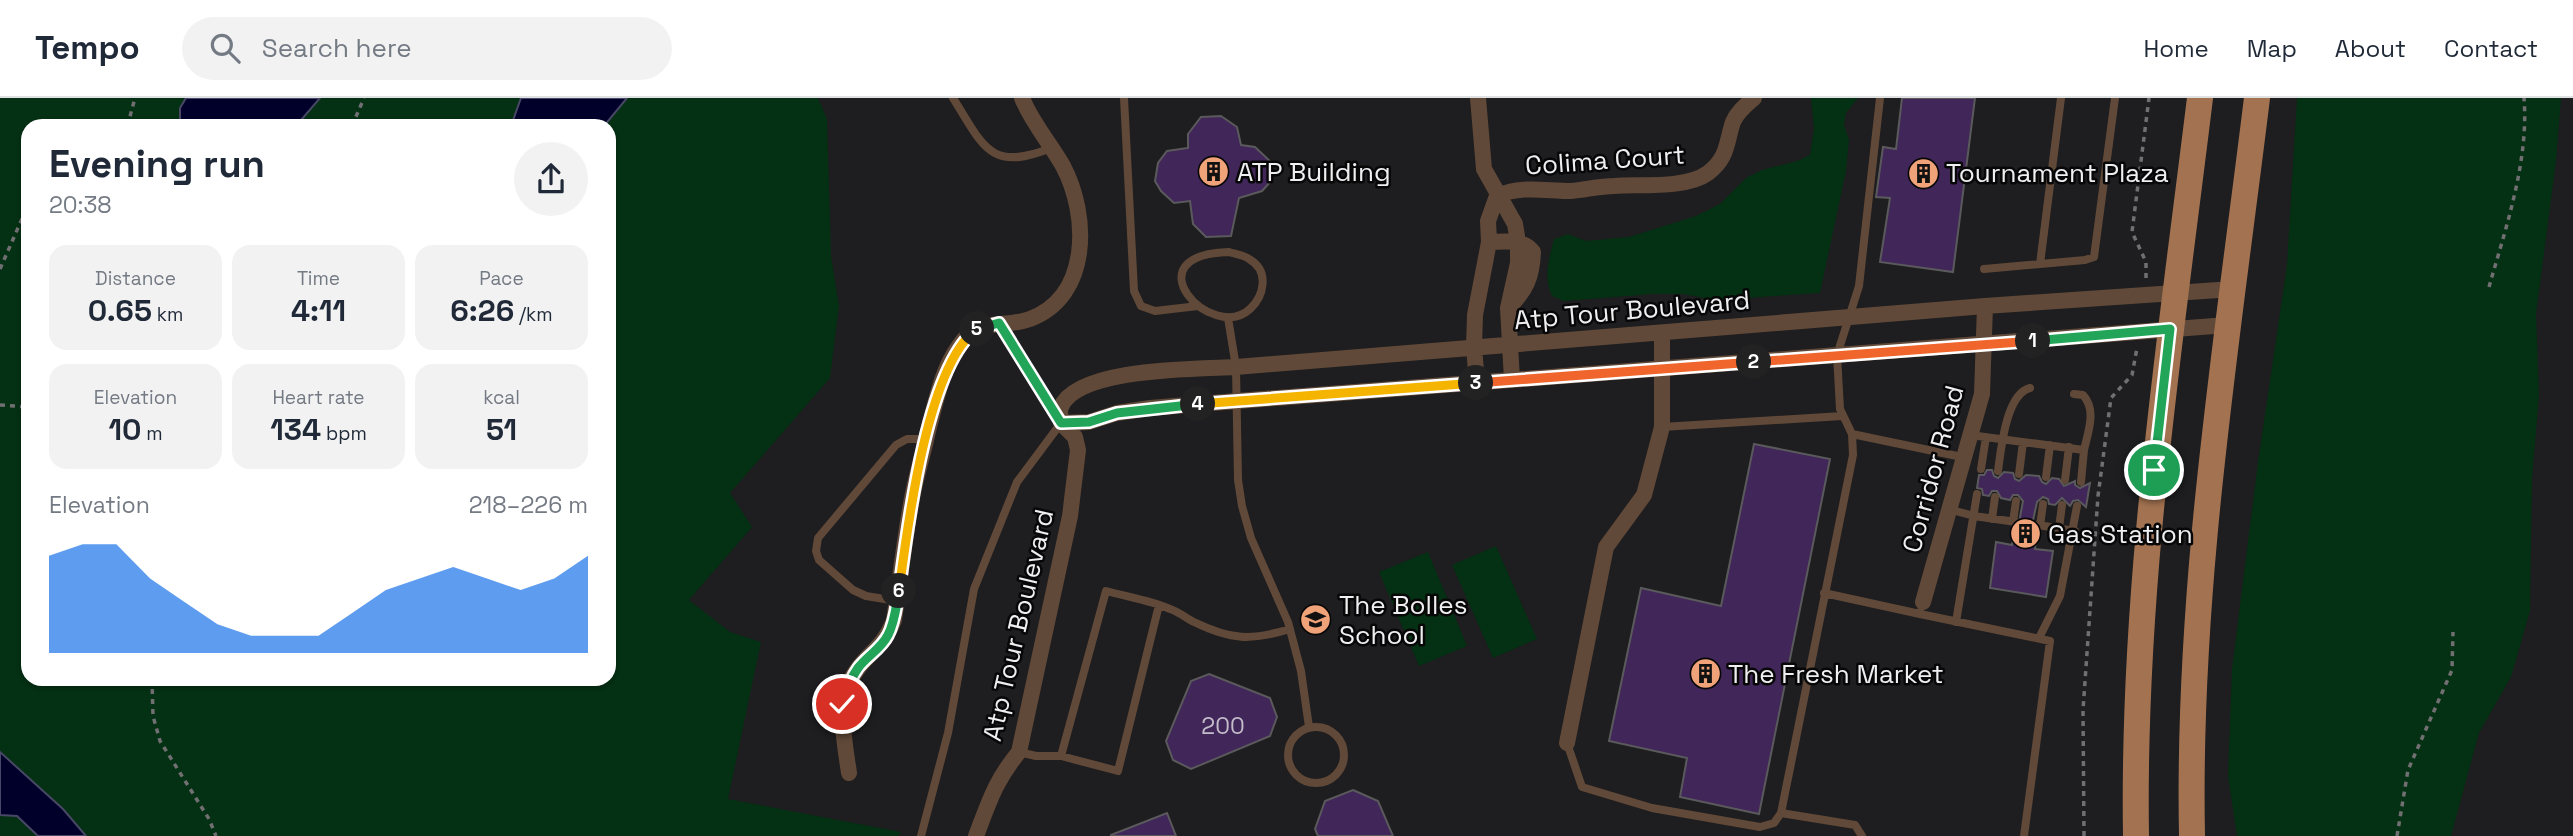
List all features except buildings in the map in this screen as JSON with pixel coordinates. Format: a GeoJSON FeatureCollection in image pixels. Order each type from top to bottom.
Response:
{"type":"FeatureCollection","features":[{"type":"Feature","properties":{"kind":"main road"},"geometry":{"type":"LineString","coordinates":[[2136,836],[2137,680],[2144,568],[2170,329],[2200,98]]}},
{"type":"Feature","properties":{"kind":"main road"},"geometry":{"type":"LineString","coordinates":[[2192,836],[2193,684],[2200,572],[2227,325],[2257,98]]}},
{"type":"Feature","properties":{"kind":"street"},"geometry":{"type":"LineString","coordinates":[[849,773],[842,704],[848,684],[859,667],[888,636],[894,620],[911,503],[939,389],[956,349],[977,328],[1017,322],[1047,309],[1062,295],[1078,264],[1080,246],[1077,205],[1071,185],[1031,119],[1022,98]]}},
{"type":"Feature","properties":{"kind":"street"},"geometry":{"type":"LineString","coordinates":[[1478,98],[1484,169],[1497,196],[1515,223],[1518,242],[1518,262],[1508,308],[1512,380]]}},
{"type":"Feature","properties":{"kind":"street","name":"Colima Court"},"geometry":{"type":"LineString","coordinates":[[1497,196],[1524,189],[1580,190],[1695,180],[1708,173],[1721,160],[1728,147],[1734,121],[1740,110],[1754,98]]}},
{"type":"Feature","properties":{"kind":"street"},"geometry":{"type":"LineString","coordinates":[[1477,383],[1475,314],[1489,242],[1488,221],[1497,196]]}},
{"type":"Feature","properties":{"kind":"street"},"geometry":{"type":"LineString","coordinates":[[1489,242],[1518,242],[1533,252],[1530,279],[1522,294],[1508,308]]}},
{"type":"Feature","properties":{"kind":"street"},"geometry":{"type":"LineString","coordinates":[[1481,278],[1512,283]]}},
{"type":"Feature","properties":{"kind":"street","name":"Atp Tour Boulevard"},"geometry":{"type":"LineString","coordinates":[[976,836],[992,791],[1003,771],[1019,752],[1071,503],[1078,450],[1075,437],[1061,423],[1060,407],[1069,396],[1086,386],[1114,376],[1147,372],[1236,368],[1985,306],[2233,289]]}},
{"type":"Feature","properties":{"kind":"street","name":"Corridor Road"},"geometry":{"type":"LineString","coordinates":[[1921,608],[1962,457],[1978,436],[1985,306]]}},
{"type":"Feature","properties":{"kind":"street"},"geometry":{"type":"LineString","coordinates":[[1061,423],[1089,422],[1117,413],[1150,408],[2227,325]]}},
{"type":"Feature","properties":{"kind":"street"},"geometry":{"type":"LineString","coordinates":[[1567,743],[1606,547],[1644,495],[1662,427],[1662,332]]}},
{"type":"Feature","properties":{"kind":"lane"},"geometry":{"type":"LineString","coordinates":[[953,98],[983,145],[993,153],[1004,158],[1017,158],[1051,148]]}},
{"type":"Feature","properties":{"kind":"lane"},"geometry":{"type":"LineString","coordinates":[[1124,98],[1134,291],[1141,306],[1155,310],[1198,306]]}},
{"type":"Feature","properties":{"kind":"lane"},"geometry":{"type":"LineString","coordinates":[[1567,743],[1582,787],[1652,808],[1760,827],[1774,823],[1781,813],[1853,455],[1852,434],[1842,416],[1837,355],[1859,286],[1880,98]]}},
{"type":"Feature","properties":{"kind":"lane"},"geometry":{"type":"LineString","coordinates":[[2040,264],[2061,98]]}},
{"type":"Feature","properties":{"kind":"lane"},"geometry":{"type":"LineString","coordinates":[[1984,269],[2094,257],[2115,98]]}},
{"type":"Feature","properties":{"kind":"lane"},"geometry":{"type":"LineString","coordinates":[[1229,252],[1249,259],[1261,271],[1260,299],[1247,312],[1228,318],[1212,313],[1189,300],[1184,289],[1182,272],[1188,261],[1202,254],[1229,252]]}},
{"type":"Feature","properties":{"kind":"lane"},"geometry":{"type":"LineString","coordinates":[[1228,318],[1236,368],[1238,480],[1242,506],[1251,538],[1290,629],[1301,671],[1309,727]]}},
{"type":"Feature","properties":{"kind":"lane"},"geometry":{"type":"LineString","coordinates":[[921,836],[948,733],[974,589],[1017,482],[1061,423],[999,323]]}},
{"type":"Feature","properties":{"kind":"lane"},"geometry":{"type":"LineString","coordinates":[[1998,471],[2003,439],[2015,398],[2023,390],[2030,388]]}},
{"type":"Feature","properties":{"kind":"lane"},"geometry":{"type":"LineString","coordinates":[[2074,394],[2083,395],[2091,412],[2081,482]]}},
{"type":"Feature","properties":{"kind":"lane"},"geometry":{"type":"LineString","coordinates":[[1662,427],[1842,416]]}},
{"type":"Feature","properties":{"kind":"lane"},"geometry":{"type":"LineString","coordinates":[[1852,434],[1962,457]]}},
{"type":"Feature","properties":{"kind":"lane"},"geometry":{"type":"LineString","coordinates":[[1981,469],[1978,436],[2084,450]]}},
{"type":"Feature","properties":{"kind":"lane"},"geometry":{"type":"LineString","coordinates":[[897,601],[866,596],[853,590],[819,560],[816,551],[818,538],[896,445],[907,439],[927,439]]}},
{"type":"Feature","properties":{"kind":"lane"},"geometry":{"type":"LineString","coordinates":[[2019,474],[2023,442]]}},
{"type":"Feature","properties":{"kind":"lane"},"geometry":{"type":"LineString","coordinates":[[2046,477],[2050,446]]}},
{"type":"Feature","properties":{"kind":"lane"},"geometry":{"type":"LineString","coordinates":[[2065,480],[2069,447]]}},
{"type":"Feature","properties":{"kind":"lane"},"geometry":{"type":"LineString","coordinates":[[1956,622],[1978,494]]}},
{"type":"Feature","properties":{"kind":"lane"},"geometry":{"type":"LineString","coordinates":[[1992,519],[1995,497]]}},
{"type":"Feature","properties":{"kind":"lane"},"geometry":{"type":"LineString","coordinates":[[1948,509],[2015,522],[2016,501]]}},
{"type":"Feature","properties":{"kind":"lane"},"geometry":{"type":"LineString","coordinates":[[2043,504],[2039,526],[2074,531]]}},
{"type":"Feature","properties":{"kind":"lane"},"geometry":{"type":"LineString","coordinates":[[2059,528],[2062,505]]}},
{"type":"Feature","properties":{"kind":"lane"},"geometry":{"type":"LineString","coordinates":[[2039,638],[2060,596],[2077,506]]}},
{"type":"Feature","properties":{"kind":"lane"},"geometry":{"type":"LineString","coordinates":[[1061,756],[1107,591],[1159,605],[1223,636],[1257,637],[1290,629]]}},
{"type":"Feature","properties":{"kind":"lane"},"geometry":{"type":"LineString","coordinates":[[1824,593],[1921,608],[1956,622],[2050,640],[2024,836]]}},
{"type":"Feature","properties":{"kind":"lane"},"geometry":{"type":"LineString","coordinates":[[1019,752],[1036,756],[1061,756],[1118,771],[1159,605]]}},
{"type":"Feature","properties":{"kind":"lane"},"geometry":{"type":"LineString","coordinates":[[1309,727],[1327,729],[1335,734],[1344,751],[1340,769],[1325,781],[1317,783],[1299,778],[1289,763],[1289,745],[1300,731],[1309,727]]}},
{"type":"Feature","properties":{"kind":"lane"},"geometry":{"type":"LineString","coordinates":[[1781,813],[1855,825],[1862,836]]}},
{"type":"Feature","properties":{"kind":"path"},"geometry":{"type":"LineString","coordinates":[[129,119],[135,98]]}},
{"type":"Feature","properties":{"kind":"path"},"geometry":{"type":"LineString","coordinates":[[355,119],[364,98]]}},
{"type":"Feature","properties":{"kind":"path"},"geometry":{"type":"LineString","coordinates":[[2144,294],[2146,262],[2132,232],[2149,98]]}},
{"type":"Feature","properties":{"kind":"path"},"geometry":{"type":"LineString","coordinates":[[2489,287],[2507,225],[2521,155],[2524,98]]}},
{"type":"Feature","properties":{"kind":"path"},"geometry":{"type":"LineString","coordinates":[[0,269],[21,221]]}},
{"type":"Feature","properties":{"kind":"path"},"geometry":{"type":"LineString","coordinates":[[2084,836],[2083,710],[2098,496],[2111,398],[2132,375],[2139,332]]}},
{"type":"Feature","properties":{"kind":"path"},"geometry":{"type":"LineString","coordinates":[[0,405],[21,406]]}},
{"type":"Feature","properties":{"kind":"path"},"geometry":{"type":"LineString","coordinates":[[2397,836],[2408,770],[2452,670],[2453,632]]}},
{"type":"Feature","properties":{"kind":"path"},"geometry":{"type":"LineString","coordinates":[[152,686],[153,716],[160,740],[209,819],[216,836]]}},
{"type":"Feature","properties":{"kind":"green space"},"geometry":{"type":"Polygon","coordinates":[[[0,98],[818,98],[827,119],[831,256],[839,306],[830,378],[730,493],[752,527],[689,600],[730,632],[761,642],[728,799],[901,832],[898,836],[0,836],[0,98]]]}},
{"type":"Feature","properties":{"kind":"green space"},"geometry":{"type":"Polygon","coordinates":[[[1811,98],[1858,98],[1846,113],[1844,125],[1849,140],[1846,171],[1820,293],[1715,300],[1683,294],[1564,301],[1552,296],[1547,275],[1554,239],[1568,234],[1586,241],[1629,237],[1696,216],[1720,204],[1746,178],[1762,170],[1810,155],[1814,128],[1811,98]]]}},
{"type":"Feature","properties":{"kind":"green space"},"geometry":{"type":"Polygon","coordinates":[[[2297,98],[2561,98],[2556,161],[2536,314],[2539,395],[2532,479],[2530,611],[2511,677],[2479,733],[2451,836],[2237,836],[2228,776],[2232,669],[2258,462],[2287,265],[2297,98]]]}},
{"type":"Feature","properties":{"kind":"green space"},"geometry":{"type":"Polygon","coordinates":[[[1496,546],[1537,639],[1493,658],[1452,565],[1496,546]]]}},
{"type":"Feature","properties":{"kind":"green space"},"geometry":{"type":"Polygon","coordinates":[[[1428,552],[1467,646],[1419,666],[1379,572],[1428,552]]]}},
{"type":"Feature","properties":{"kind":"water"},"geometry":{"type":"Polygon","coordinates":[[[186,98],[320,98],[302,119],[180,119],[180,108],[186,98]]]}},
{"type":"Feature","properties":{"kind":"water"},"geometry":{"type":"Polygon","coordinates":[[[521,98],[627,98],[610,119],[514,119],[521,98]]]}},
{"type":"Feature","properties":{"kind":"water"},"geometry":{"type":"Polygon","coordinates":[[[0,752],[63,809],[86,836],[38,836],[17,816],[0,815],[0,752]]]}},
{"type":"Feature","properties":{"kind":"place","name":"ATP Building"},"geometry":{"type":"Point","coordinates":[1214,172]}},
{"type":"Feature","properties":{"kind":"place","name":"Tournament Plaza"},"geometry":{"type":"Point","coordinates":[1923,173]}},
{"type":"Feature","properties":{"kind":"place","name":"Gas Station"},"geometry":{"type":"Point","coordinates":[2025,534]}},
{"type":"Feature","properties":{"kind":"place","name":"The Bolles School"},"geometry":{"type":"Point","coordinates":[1316,620]}},
{"type":"Feature","properties":{"kind":"place","name":"The Fresh Market"},"geometry":{"type":"Point","coordinates":[1705,674]}},
{"type":"Feature","properties":{"kind":"route"},"geometry":{"type":"LineString","coordinates":[[842,704],[848,684],[859,667],[888,636],[894,620],[911,503],[944,374],[956,349],[966,337],[977,328],[991,324],[999,323],[1061,423],[1089,422],[1117,413],[1150,408],[2170,329],[2154,470]]}}]}
